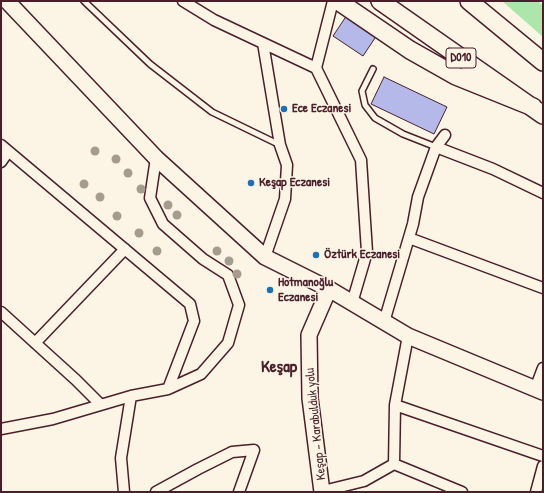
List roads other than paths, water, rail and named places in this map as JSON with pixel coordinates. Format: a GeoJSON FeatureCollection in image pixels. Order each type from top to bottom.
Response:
{"type":"FeatureCollection","features":[{"type":"Feature","properties":{"kind":"highway"},"geometry":{"type":"LineString","coordinates":[[338,1],[410,50],[456,76],[538,111]]}},
{"type":"Feature","properties":{"kind":"highway","name":"D010"},"geometry":{"type":"LineString","coordinates":[[380,1],[538,111]]}},
{"type":"Feature","properties":{"kind":"highway"},"geometry":{"type":"LineString","coordinates":[[469,1],[543,62]]}},
{"type":"Feature","properties":{"kind":"main road"},"geometry":{"type":"LineString","coordinates":[[7,1],[156,158],[265,257],[329,289],[408,336],[539,391]]}},
{"type":"Feature","properties":{"kind":"main road","name":"Keşap - Karabulduk yolu"},"geometry":{"type":"LineString","coordinates":[[323,492],[310,398],[309,335],[329,289]]}},
{"type":"Feature","properties":{"kind":"street"},"geometry":{"type":"LineString","coordinates":[[183,1],[214,20],[316,68],[361,160],[367,252],[352,303]]}},
{"type":"Feature","properties":{"kind":"street"},"geometry":{"type":"LineString","coordinates":[[316,68],[333,1]]}},
{"type":"Feature","properties":{"kind":"street"},"geometry":{"type":"LineString","coordinates":[[263,43],[280,145],[287,165],[286,199],[265,257]]}},
{"type":"Feature","properties":{"kind":"street"},"geometry":{"type":"LineString","coordinates":[[384,322],[413,224],[418,198],[436,148],[445,135]]}},
{"type":"Feature","properties":{"kind":"street"},"geometry":{"type":"LineString","coordinates":[[436,148],[493,169],[543,193]]}},
{"type":"Feature","properties":{"kind":"street"},"geometry":{"type":"LineString","coordinates":[[1,162],[5,149],[190,304],[194,321],[168,389]]}},
{"type":"Feature","properties":{"kind":"street"},"geometry":{"type":"LineString","coordinates":[[1,429],[53,419],[131,396],[168,389],[201,374],[228,342],[239,305],[228,275],[203,259],[163,224],[150,198],[156,158]]}},
{"type":"Feature","properties":{"kind":"street"},"geometry":{"type":"LineString","coordinates":[[409,238],[543,288]]}},
{"type":"Feature","properties":{"kind":"street"},"geometry":{"type":"LineString","coordinates":[[35,343],[125,249]]}},
{"type":"Feature","properties":{"kind":"street"},"geometry":{"type":"LineString","coordinates":[[1,312],[76,380],[101,405]]}},
{"type":"Feature","properties":{"kind":"street"},"geometry":{"type":"LineString","coordinates":[[394,464],[395,405],[408,336]]}},
{"type":"Feature","properties":{"kind":"street"},"geometry":{"type":"LineString","coordinates":[[539,391],[543,368]]}},
{"type":"Feature","properties":{"kind":"street"},"geometry":{"type":"LineString","coordinates":[[124,492],[121,458],[131,396]]}},
{"type":"Feature","properties":{"kind":"street"},"geometry":{"type":"LineString","coordinates":[[395,405],[543,456]]}},
{"type":"Feature","properties":{"kind":"street"},"geometry":{"type":"LineString","coordinates":[[156,492],[232,452],[254,450],[239,492]]}},
{"type":"Feature","properties":{"kind":"street"},"geometry":{"type":"LineString","coordinates":[[323,492],[364,481],[394,464]]}},
{"type":"Feature","properties":{"kind":"street"},"geometry":{"type":"LineString","coordinates":[[394,464],[462,492]]}},
{"type":"Feature","properties":{"kind":"street"},"geometry":{"type":"LineString","coordinates":[[536,492],[543,466]]}},
{"type":"Feature","properties":{"kind":"lane"},"geometry":{"type":"LineString","coordinates":[[84,1],[150,64],[212,112],[280,145]]}},
{"type":"Feature","properties":{"kind":"lane"},"geometry":{"type":"LineString","coordinates":[[373,69],[362,92],[364,106],[375,118],[403,134],[436,148]]}},
{"type":"Feature","properties":{"kind":"place","name":"Ece Eczanesi"},"geometry":{"type":"Point","coordinates":[284,109]}},
{"type":"Feature","properties":{"kind":"place","name":"Keşap Eczanesi"},"geometry":{"type":"Point","coordinates":[251,183]}},
{"type":"Feature","properties":{"kind":"place","name":"Öztürk Eczanesi"},"geometry":{"type":"Point","coordinates":[316,255]}},
{"type":"Feature","properties":{"kind":"place","name":"Hotmanoğlu Eczanesi"},"geometry":{"type":"Point","coordinates":[270,290]}},
{"type":"Feature","properties":{"kind":"district","name":"Keşap"},"geometry":{"type":"Point","coordinates":[279,367]}}]}
